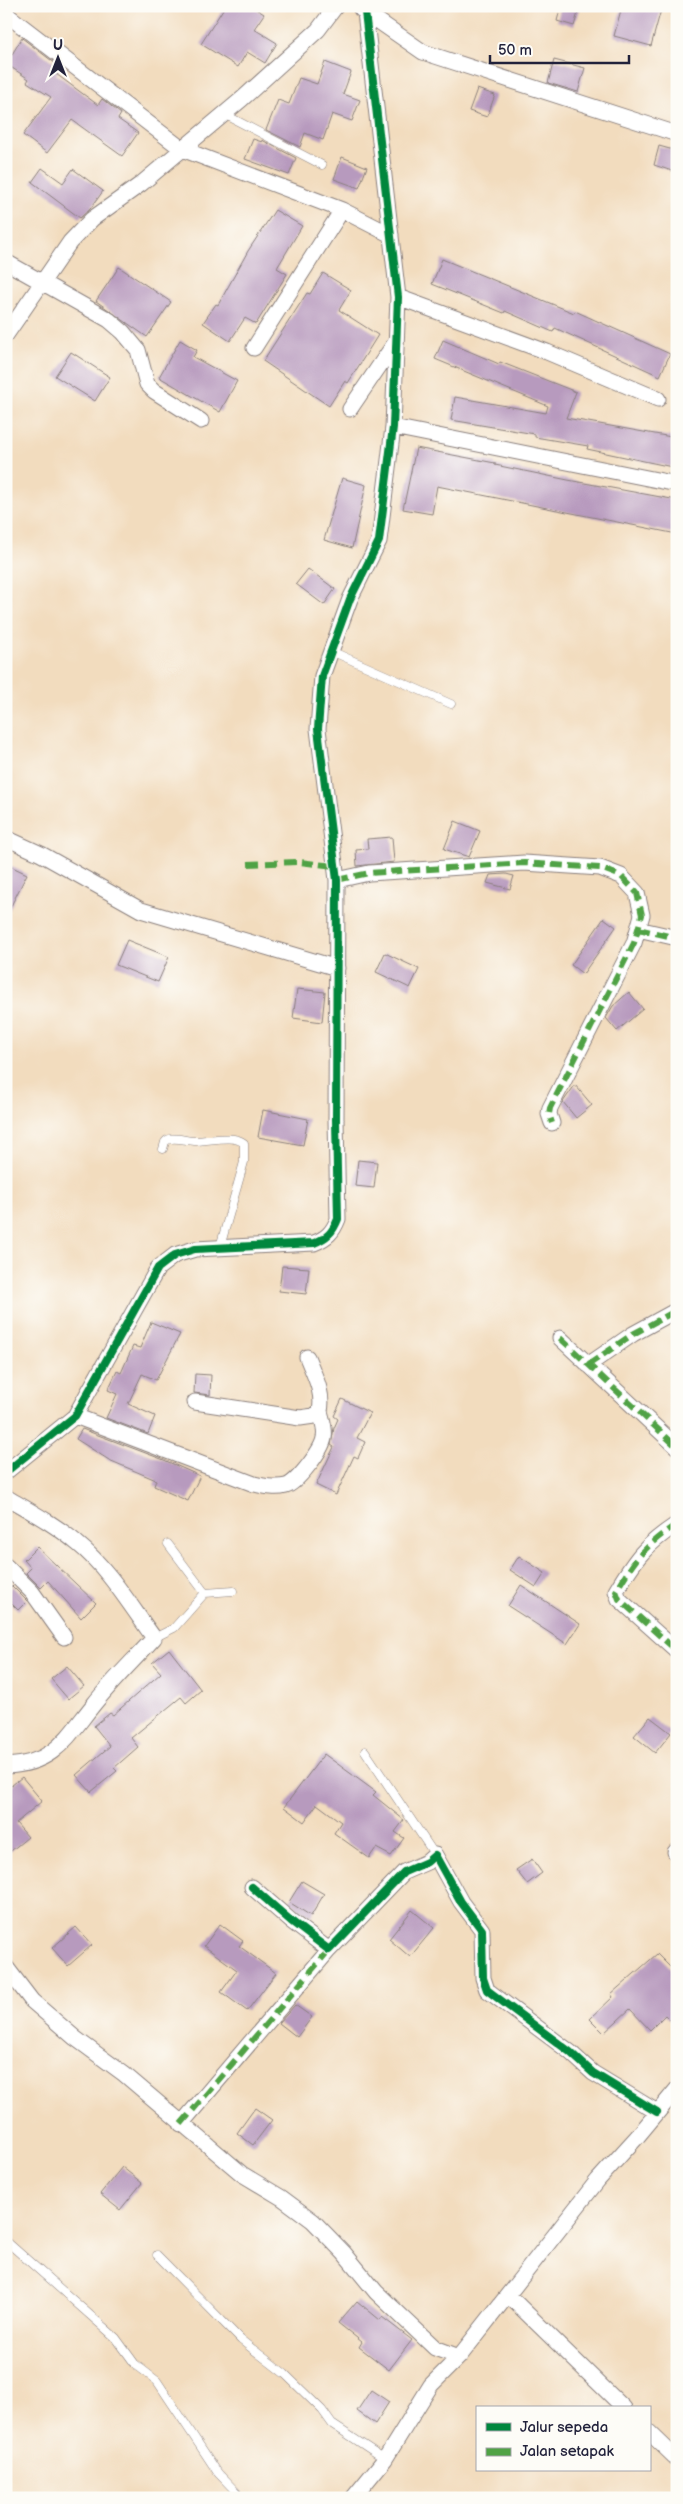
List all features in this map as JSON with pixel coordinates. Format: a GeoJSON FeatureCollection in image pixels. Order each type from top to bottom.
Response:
{"type":"FeatureCollection","features":[{"type":"Feature","properties":{"kind":"street"},"geometry":{"type":"LineString","coordinates":[[6,335],[70,242],[92,220],[141,184],[222,113],[242,99],[318,30],[336,6]]}},
{"type":"Feature","properties":{"kind":"street"},"geometry":{"type":"LineString","coordinates":[[361,9],[423,52],[677,134]]}},
{"type":"Feature","properties":{"kind":"street"},"geometry":{"type":"LineString","coordinates":[[6,1472],[75,1416],[158,1268],[175,1255],[195,1249],[314,1243],[324,1240],[333,1230],[338,1219],[336,1120],[337,880],[318,729],[322,676],[350,599],[379,541],[392,427],[398,297],[361,9]]}},
{"type":"Feature","properties":{"kind":"street"},"geometry":{"type":"LineString","coordinates":[[6,14],[182,149],[342,210],[391,235]]}},
{"type":"Feature","properties":{"kind":"street"},"geometry":{"type":"LineString","coordinates":[[254,348],[342,210]]}},
{"type":"Feature","properties":{"kind":"street"},"geometry":{"type":"LineString","coordinates":[[6,262],[109,320],[124,332],[138,350],[147,384],[154,391],[202,421]]}},
{"type":"Feature","properties":{"kind":"street"},"geometry":{"type":"LineString","coordinates":[[398,297],[547,352],[658,399]]}},
{"type":"Feature","properties":{"kind":"street"},"geometry":{"type":"LineString","coordinates":[[350,409],[395,343]]}},
{"type":"Feature","properties":{"kind":"street"},"geometry":{"type":"LineString","coordinates":[[392,427],[677,484]]}},
{"type":"Feature","properties":{"kind":"street"},"geometry":{"type":"LineString","coordinates":[[6,838],[41,854],[141,910],[337,968]]}},
{"type":"Feature","properties":{"kind":"street"},"geometry":{"type":"LineString","coordinates":[[337,880],[370,873],[524,863],[600,868],[621,876],[637,892],[642,915],[634,943],[550,1108],[549,1114],[552,1123]]}},
{"type":"Feature","properties":{"kind":"street"},"geometry":{"type":"LineString","coordinates":[[638,929],[677,938]]}},
{"type":"Feature","properties":{"kind":"street"},"geometry":{"type":"LineString","coordinates":[[588,1365],[633,1334],[677,1310]]}},
{"type":"Feature","properties":{"kind":"street"},"geometry":{"type":"LineString","coordinates":[[560,1338],[677,1448]]}},
{"type":"Feature","properties":{"kind":"street"},"geometry":{"type":"LineString","coordinates":[[75,1416],[254,1484],[275,1487],[286,1486],[294,1482],[321,1448],[325,1430],[320,1411],[319,1388],[307,1357]]}},
{"type":"Feature","properties":{"kind":"street"},"geometry":{"type":"LineString","coordinates":[[195,1402],[300,1418],[314,1416],[320,1411]]}},
{"type":"Feature","properties":{"kind":"street"},"geometry":{"type":"LineString","coordinates":[[6,1497],[53,1525],[78,1543],[101,1566],[154,1638],[93,1704],[63,1744],[43,1757],[6,1766]]}},
{"type":"Feature","properties":{"kind":"street"},"geometry":{"type":"LineString","coordinates":[[677,1524],[657,1537],[636,1558],[616,1591],[619,1599],[677,1651]]}},
{"type":"Feature","properties":{"kind":"street"},"geometry":{"type":"LineString","coordinates":[[6,1566],[32,1592],[64,1637]]}},
{"type":"Feature","properties":{"kind":"street"},"geometry":{"type":"LineString","coordinates":[[181,2124],[329,1950],[404,1872],[427,1862],[435,1855],[461,1902],[482,1930],[483,1978],[487,1990],[570,2052],[593,2073],[657,2112]]}},
{"type":"Feature","properties":{"kind":"street"},"geometry":{"type":"LineString","coordinates":[[252,1887],[291,1921],[329,1950]]}},
{"type":"Feature","properties":{"kind":"street"},"geometry":{"type":"LineString","coordinates":[[6,1966],[32,2001],[75,2038],[124,2074],[242,2174],[307,2216],[344,2253],[376,2292],[425,2340],[435,2348],[460,2357]]}},
{"type":"Feature","properties":{"kind":"street"},"geometry":{"type":"LineString","coordinates":[[353,2498],[385,2459],[431,2385],[460,2357],[598,2180],[637,2138],[677,2089]]}},
{"type":"Feature","properties":{"kind":"street"},"geometry":{"type":"LineString","coordinates":[[508,2295],[622,2406]]}},
{"type":"Feature","properties":{"kind":"street"},"geometry":{"type":"LineString","coordinates":[[650,2433],[677,2459]]}},
{"type":"Feature","properties":{"kind":"lane"},"geometry":{"type":"LineString","coordinates":[[222,113],[322,165]]}},
{"type":"Feature","properties":{"kind":"lane"},"geometry":{"type":"LineString","coordinates":[[331,651],[450,704]]}},
{"type":"Feature","properties":{"kind":"lane"},"geometry":{"type":"LineString","coordinates":[[163,1149],[165,1142],[170,1138],[192,1141],[235,1139],[244,1143],[244,1162],[220,1247]]}},
{"type":"Feature","properties":{"kind":"lane"},"geometry":{"type":"LineString","coordinates":[[168,1544],[206,1593]]}},
{"type":"Feature","properties":{"kind":"lane"},"geometry":{"type":"LineString","coordinates":[[154,1638],[174,1628],[206,1593],[233,1591]]}},
{"type":"Feature","properties":{"kind":"lane"},"geometry":{"type":"LineString","coordinates":[[365,1751],[435,1855]]}},
{"type":"Feature","properties":{"kind":"lane"},"geometry":{"type":"LineString","coordinates":[[6,2241],[116,2338],[135,2364],[157,2381],[218,2473],[242,2498]]}},
{"type":"Feature","properties":{"kind":"lane"},"geometry":{"type":"LineString","coordinates":[[157,2254],[241,2340],[285,2374],[322,2410],[332,2424],[385,2459]]}},
{"type":"Feature","properties":{"kind":"building"},"geometry":{"type":"Polygon","coordinates":[[[225,6],[251,6],[264,14],[254,29],[277,43],[265,63],[247,52],[238,67],[201,44],[225,6]]]}},
{"type":"Feature","properties":{"kind":"building"},"geometry":{"type":"Polygon","coordinates":[[[561,6],[580,6],[574,26],[557,21],[561,6]]]}},
{"type":"Feature","properties":{"kind":"building"},"geometry":{"type":"Polygon","coordinates":[[[622,6],[662,6],[651,46],[614,36],[622,6]]]}},
{"type":"Feature","properties":{"kind":"building"},"geometry":{"type":"Polygon","coordinates":[[[22,38],[60,67],[56,74],[98,105],[102,99],[121,114],[118,119],[138,133],[122,156],[72,120],[47,153],[23,135],[51,97],[27,82],[29,79],[6,64],[22,38]]]}},
{"type":"Feature","properties":{"kind":"building"},"geometry":{"type":"Polygon","coordinates":[[[554,60],[585,68],[578,92],[548,83],[554,60]]]}},
{"type":"Feature","properties":{"kind":"building"},"geometry":{"type":"Polygon","coordinates":[[[325,62],[351,72],[343,94],[360,100],[352,121],[332,114],[323,140],[305,133],[300,147],[266,130],[278,100],[289,104],[299,78],[317,84],[325,62]]]}},
{"type":"Feature","properties":{"kind":"building"},"geometry":{"type":"Polygon","coordinates":[[[477,89],[495,95],[487,117],[469,111],[477,89]]]}},
{"type":"Feature","properties":{"kind":"building"},"geometry":{"type":"Polygon","coordinates":[[[253,139],[262,142],[262,140],[296,158],[289,175],[245,159],[253,139]]]}},
{"type":"Feature","properties":{"kind":"building"},"geometry":{"type":"Polygon","coordinates":[[[659,146],[677,151],[672,171],[654,165],[659,146]]]}},
{"type":"Feature","properties":{"kind":"building"},"geometry":{"type":"Polygon","coordinates":[[[342,157],[367,167],[359,188],[334,179],[342,157]]]}},
{"type":"Feature","properties":{"kind":"building"},"geometry":{"type":"Polygon","coordinates":[[[42,168],[63,183],[73,169],[103,191],[91,208],[80,218],[32,182],[42,168]]]}},
{"type":"Feature","properties":{"kind":"building"},"geometry":{"type":"Polygon","coordinates":[[[275,210],[302,226],[277,268],[287,274],[256,324],[245,318],[230,341],[203,323],[216,304],[218,305],[248,251],[275,210]]]}},
{"type":"Feature","properties":{"kind":"building"},"geometry":{"type":"Polygon","coordinates":[[[442,259],[574,313],[575,311],[670,354],[660,376],[555,328],[553,332],[505,311],[504,313],[432,284],[442,259]]]}},
{"type":"Feature","properties":{"kind":"building"},"geometry":{"type":"Polygon","coordinates":[[[119,267],[171,302],[147,337],[96,301],[119,267]]]}},
{"type":"Feature","properties":{"kind":"building"},"geometry":{"type":"Polygon","coordinates":[[[323,273],[351,290],[339,310],[378,335],[348,383],[345,381],[329,406],[263,361],[307,293],[310,294],[323,273]]]}},
{"type":"Feature","properties":{"kind":"building"},"geometry":{"type":"Polygon","coordinates":[[[180,340],[197,350],[193,357],[237,381],[220,412],[159,377],[180,340]]]}},
{"type":"Feature","properties":{"kind":"building"},"geometry":{"type":"Polygon","coordinates":[[[443,340],[499,364],[500,362],[576,392],[566,418],[677,438],[677,468],[587,449],[588,446],[535,437],[535,434],[451,420],[455,397],[546,413],[548,406],[435,359],[443,340]]]}},
{"type":"Feature","properties":{"kind":"building"},"geometry":{"type":"Polygon","coordinates":[[[71,352],[110,377],[95,401],[55,376],[71,352]]]}},
{"type":"Feature","properties":{"kind":"building"},"geometry":{"type":"Polygon","coordinates":[[[416,448],[495,463],[495,465],[568,480],[677,500],[677,534],[437,486],[432,514],[403,509],[416,448]]]}},
{"type":"Feature","properties":{"kind":"building"},"geometry":{"type":"Polygon","coordinates":[[[342,478],[366,485],[352,548],[324,540],[342,478]]]}},
{"type":"Feature","properties":{"kind":"building"},"geometry":{"type":"Polygon","coordinates":[[[308,569],[335,589],[324,605],[296,584],[308,569]]]}},
{"type":"Feature","properties":{"kind":"building"},"geometry":{"type":"Polygon","coordinates":[[[455,821],[480,831],[469,857],[444,849],[455,821]]]}},
{"type":"Feature","properties":{"kind":"building"},"geometry":{"type":"Polygon","coordinates":[[[392,837],[394,862],[357,866],[356,850],[368,849],[367,839],[392,837]]]}},
{"type":"Feature","properties":{"kind":"building"},"geometry":{"type":"Polygon","coordinates":[[[6,864],[27,874],[6,916],[6,864]]]}},
{"type":"Feature","properties":{"kind":"building"},"geometry":{"type":"Polygon","coordinates":[[[506,874],[514,876],[510,889],[487,883],[490,875],[506,874]]]}},
{"type":"Feature","properties":{"kind":"building"},"geometry":{"type":"Polygon","coordinates":[[[604,918],[616,927],[583,974],[571,965],[604,918]]]}},
{"type":"Feature","properties":{"kind":"building"},"geometry":{"type":"Polygon","coordinates":[[[127,940],[169,957],[158,982],[116,965],[127,940]]]}},
{"type":"Feature","properties":{"kind":"building"},"geometry":{"type":"Polygon","coordinates":[[[385,953],[419,969],[410,988],[376,972],[385,953]]]}},
{"type":"Feature","properties":{"kind":"building"},"geometry":{"type":"Polygon","coordinates":[[[297,989],[325,992],[322,1022],[293,1018],[297,989]]]}},
{"type":"Feature","properties":{"kind":"building"},"geometry":{"type":"Polygon","coordinates":[[[629,992],[643,1009],[617,1031],[606,1018],[613,1006],[629,992]]]}},
{"type":"Feature","properties":{"kind":"building"},"geometry":{"type":"Polygon","coordinates":[[[575,1085],[592,1105],[576,1118],[563,1102],[575,1085]]]}},
{"type":"Feature","properties":{"kind":"building"},"geometry":{"type":"Polygon","coordinates":[[[263,1110],[308,1119],[303,1145],[258,1137],[263,1110]]]}},
{"type":"Feature","properties":{"kind":"building"},"geometry":{"type":"Polygon","coordinates":[[[358,1160],[377,1162],[374,1188],[355,1186],[358,1160]]]}},
{"type":"Feature","properties":{"kind":"building"},"geometry":{"type":"Polygon","coordinates":[[[282,1266],[309,1268],[306,1294],[279,1291],[282,1266]]]}},
{"type":"Feature","properties":{"kind":"building"},"geometry":{"type":"Polygon","coordinates":[[[151,1322],[180,1334],[156,1380],[142,1374],[128,1404],[155,1416],[148,1434],[106,1418],[117,1394],[108,1390],[117,1371],[121,1373],[133,1346],[140,1348],[151,1322]]]}},
{"type":"Feature","properties":{"kind":"building"},"geometry":{"type":"Polygon","coordinates":[[[195,1374],[211,1375],[210,1395],[194,1393],[195,1374]]]}},
{"type":"Feature","properties":{"kind":"building"},"geometry":{"type":"Polygon","coordinates":[[[342,1399],[370,1413],[357,1438],[365,1442],[358,1458],[354,1456],[336,1495],[316,1485],[334,1447],[331,1445],[334,1428],[338,1419],[334,1416],[342,1399]]]}},
{"type":"Feature","properties":{"kind":"building"},"geometry":{"type":"Polygon","coordinates":[[[82,1429],[164,1460],[200,1476],[188,1501],[154,1486],[156,1480],[109,1460],[76,1439],[82,1429]]]}},
{"type":"Feature","properties":{"kind":"building"},"geometry":{"type":"Polygon","coordinates":[[[37,1547],[96,1603],[81,1618],[48,1581],[41,1588],[26,1573],[31,1568],[24,1560],[37,1547]]]}},
{"type":"Feature","properties":{"kind":"building"},"geometry":{"type":"Polygon","coordinates":[[[519,1556],[545,1573],[536,1587],[510,1570],[519,1556]]]}},
{"type":"Feature","properties":{"kind":"building"},"geometry":{"type":"Polygon","coordinates":[[[521,1585],[580,1624],[567,1644],[508,1606],[521,1585]]]}},
{"type":"Feature","properties":{"kind":"building"},"geometry":{"type":"Polygon","coordinates":[[[12,1586],[27,1601],[18,1610],[6,1598],[6,1592],[12,1586]]]}},
{"type":"Feature","properties":{"kind":"building"},"geometry":{"type":"Polygon","coordinates":[[[169,1649],[201,1690],[186,1703],[181,1697],[131,1738],[138,1747],[114,1768],[117,1771],[91,1792],[76,1775],[110,1746],[94,1726],[110,1713],[113,1715],[161,1673],[152,1663],[169,1649]]]}},
{"type":"Feature","properties":{"kind":"building"},"geometry":{"type":"Polygon","coordinates":[[[67,1666],[84,1686],[68,1699],[51,1679],[67,1666]]]}},
{"type":"Feature","properties":{"kind":"building"},"geometry":{"type":"Polygon","coordinates":[[[650,1717],[671,1733],[655,1753],[634,1736],[650,1717]]]}},
{"type":"Feature","properties":{"kind":"building"},"geometry":{"type":"Polygon","coordinates":[[[324,1754],[376,1792],[373,1795],[404,1820],[395,1832],[404,1838],[391,1856],[376,1848],[369,1858],[334,1833],[341,1822],[317,1804],[304,1822],[284,1807],[324,1754]]]}},
{"type":"Feature","properties":{"kind":"building"},"geometry":{"type":"Polygon","coordinates":[[[22,1777],[42,1801],[16,1823],[28,1837],[6,1855],[6,1790],[22,1777]]]}},
{"type":"Feature","properties":{"kind":"building"},"geometry":{"type":"Polygon","coordinates":[[[532,1859],[542,1873],[527,1884],[516,1870],[532,1859]]]}},
{"type":"Feature","properties":{"kind":"building"},"geometry":{"type":"Polygon","coordinates":[[[302,1881],[324,1894],[311,1916],[289,1902],[302,1881]]]}},
{"type":"Feature","properties":{"kind":"building"},"geometry":{"type":"Polygon","coordinates":[[[412,1910],[434,1928],[410,1957],[389,1939],[412,1910]]]}},
{"type":"Feature","properties":{"kind":"building"},"geometry":{"type":"Polygon","coordinates":[[[220,1924],[243,1941],[239,1946],[276,1973],[247,2011],[221,1992],[237,1970],[204,1946],[220,1924]]]}},
{"type":"Feature","properties":{"kind":"building"},"geometry":{"type":"Polygon","coordinates":[[[76,1927],[92,1945],[68,1966],[52,1948],[76,1927]]]}},
{"type":"Feature","properties":{"kind":"building"},"geometry":{"type":"Polygon","coordinates":[[[657,1954],[677,1974],[677,2027],[665,2015],[650,2030],[630,2009],[604,2033],[590,2019],[613,1997],[611,1994],[657,1954]]]}},
{"type":"Feature","properties":{"kind":"building"},"geometry":{"type":"Polygon","coordinates":[[[295,2005],[312,2017],[297,2037],[279,2023],[295,2005]]]}},
{"type":"Feature","properties":{"kind":"building"},"geometry":{"type":"Polygon","coordinates":[[[255,2108],[272,2120],[253,2145],[237,2133],[255,2108]]]}},
{"type":"Feature","properties":{"kind":"building"},"geometry":{"type":"Polygon","coordinates":[[[122,2167],[142,2183],[120,2210],[100,2194],[122,2167]]]}},
{"type":"Feature","properties":{"kind":"building"},"geometry":{"type":"Polygon","coordinates":[[[357,2301],[380,2320],[382,2317],[412,2340],[389,2370],[359,2347],[362,2342],[338,2323],[357,2301]]]}},
{"type":"Feature","properties":{"kind":"building"},"geometry":{"type":"Polygon","coordinates":[[[371,2390],[389,2402],[375,2424],[357,2411],[371,2390]]]}},
{"type":"Feature","properties":{"kind":"marked path"},"geometry":{"type":"LineString","coordinates":[[248,864],[299,862],[334,866]]}},
{"type":"Feature","properties":{"kind":"marked path"},"geometry":{"type":"LineString","coordinates":[[337,880],[369,873],[524,863],[600,868],[621,876],[637,893],[642,915],[634,943],[550,1108],[549,1114],[552,1123]]}},
{"type":"Feature","properties":{"kind":"marked path"},"geometry":{"type":"LineString","coordinates":[[638,929],[677,938]]}},
{"type":"Feature","properties":{"kind":"marked path"},"geometry":{"type":"LineString","coordinates":[[588,1365],[633,1334],[677,1310]]}},
{"type":"Feature","properties":{"kind":"marked path"},"geometry":{"type":"LineString","coordinates":[[560,1338],[677,1447]]}},
{"type":"Feature","properties":{"kind":"marked path"},"geometry":{"type":"LineString","coordinates":[[677,1524],[642,1553],[616,1591],[619,1599],[677,1651]]}},
{"type":"Feature","properties":{"kind":"marked path"},"geometry":{"type":"LineString","coordinates":[[181,2124],[329,1950]]}},
{"type":"Feature","properties":{"kind":"cycle path"},"geometry":{"type":"LineString","coordinates":[[6,1472],[75,1416],[158,1268],[175,1255],[195,1249],[314,1243],[329,1234],[338,1219],[336,1120],[337,880],[318,729],[322,676],[350,599],[379,541],[393,427],[398,297],[365,12]]}},
{"type":"Feature","properties":{"kind":"cycle path"},"geometry":{"type":"LineString","coordinates":[[252,1887],[291,1921],[329,1950],[404,1872],[427,1862],[435,1855],[461,1902],[482,1930],[483,1978],[487,1990],[570,2052],[593,2073],[657,2112]]}}]}
